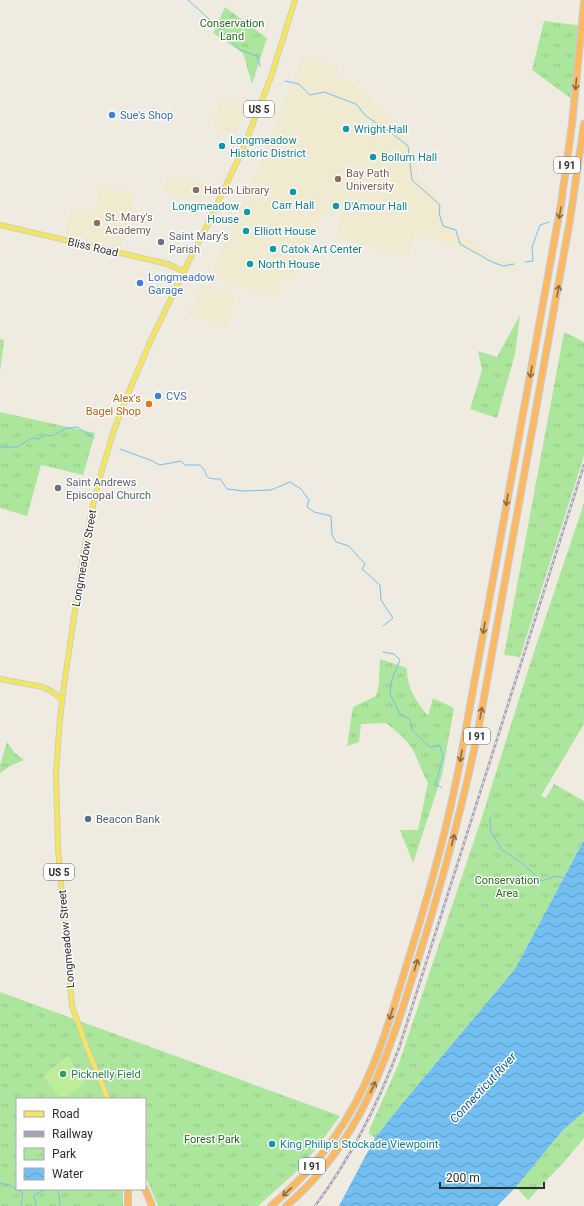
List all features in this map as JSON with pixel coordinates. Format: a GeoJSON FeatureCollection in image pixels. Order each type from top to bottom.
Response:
{"type":"FeatureCollection","features":[{"type":"Feature","properties":{"kind":"highway","name":"I 91"},"geometry":{"type":"LineString","coordinates":[[271,1206],[302,1177],[329,1145],[363,1089],[388,1026],[426,904],[442,846],[457,780],[557,230],[572,124],[584,3]]}},
{"type":"Feature","properties":{"kind":"highway","name":"I 91"},"geometry":{"type":"LineString","coordinates":[[286,1206],[327,1164],[356,1122],[376,1083],[399,1021],[442,882],[475,744],[574,200],[584,124]]}},
{"type":"Feature","properties":{"kind":"highway"},"geometry":{"type":"LineString","coordinates":[[128,1190],[128,1206]]}},
{"type":"Feature","properties":{"kind":"highway"},"geometry":{"type":"LineString","coordinates":[[145,1190],[152,1206]]}},
{"type":"Feature","properties":{"kind":"highway"},"geometry":{"type":"LineString","coordinates":[[290,1206],[299,1194]]}},
{"type":"Feature","properties":{"kind":"main road","name":"Longmeadow Street"},"geometry":{"type":"LineString","coordinates":[[108,1098],[72,1006],[58,858],[57,762],[62,700],[83,556],[91,514],[104,462],[122,408],[134,379],[184,272],[206,230],[244,146],[274,69],[295,0]]}},
{"type":"Feature","properties":{"kind":"main road","name":"Bliss Road"},"geometry":{"type":"LineString","coordinates":[[0,225],[164,263],[184,272]]}},
{"type":"Feature","properties":{"kind":"main road"},"geometry":{"type":"LineString","coordinates":[[0,679],[43,687],[53,692],[62,700]]}},
{"type":"Feature","properties":{"kind":"shaded area","name":"Bay Path University"},"geometry":{"type":"Polygon","coordinates":[[[303,55],[338,65],[335,75],[348,80],[382,106],[397,130],[413,148],[418,175],[437,196],[446,224],[494,258],[504,261],[516,260],[516,273],[456,246],[415,234],[409,256],[335,238],[341,215],[322,211],[317,236],[312,238],[307,244],[295,281],[282,279],[276,298],[209,277],[252,183],[303,55]]]}},
{"type":"Feature","properties":{"kind":"shaded area"},"geometry":{"type":"Polygon","coordinates":[[[221,97],[246,106],[236,134],[212,127],[221,97]]]}},
{"type":"Feature","properties":{"kind":"shaded area"},"geometry":{"type":"Polygon","coordinates":[[[169,173],[210,184],[200,202],[163,192],[169,173]]]}},
{"type":"Feature","properties":{"kind":"shaded area","name":"St. Mary's Academy"},"geometry":{"type":"Polygon","coordinates":[[[100,185],[135,194],[121,248],[64,234],[71,207],[94,212],[100,185]]]}},
{"type":"Feature","properties":{"kind":"shaded area"},"geometry":{"type":"Polygon","coordinates":[[[203,285],[236,295],[226,327],[188,315],[203,285]]]}},
{"type":"Feature","properties":{"kind":"green space","name":"Conservation Land"},"geometry":{"type":"Polygon","coordinates":[[[225,7],[267,38],[252,84],[243,53],[213,33],[225,7]]]}},
{"type":"Feature","properties":{"kind":"green space"},"geometry":{"type":"Polygon","coordinates":[[[544,21],[584,26],[584,41],[572,99],[532,70],[544,21]]]}},
{"type":"Feature","properties":{"kind":"green space"},"geometry":{"type":"Polygon","coordinates":[[[520,315],[515,354],[497,418],[470,409],[482,370],[478,351],[497,357],[520,315]]]}},
{"type":"Feature","properties":{"kind":"green space"},"geometry":{"type":"Polygon","coordinates":[[[564,332],[584,342],[584,456],[520,657],[504,655],[564,332]]]}},
{"type":"Feature","properties":{"kind":"green space"},"geometry":{"type":"Polygon","coordinates":[[[0,339],[4,340],[0,372],[0,339]]]}},
{"type":"Feature","properties":{"kind":"green space"},"geometry":{"type":"Polygon","coordinates":[[[0,412],[95,433],[83,475],[41,465],[27,516],[0,508],[0,412]]]}},
{"type":"Feature","properties":{"kind":"green space","name":"Conservation Area"},"geometry":{"type":"Polygon","coordinates":[[[584,503],[584,724],[541,796],[546,798],[554,784],[584,801],[584,840],[515,969],[375,1138],[369,1134],[370,1128],[399,1063],[482,817],[531,661],[584,503]]]}},
{"type":"Feature","properties":{"kind":"green space"},"geometry":{"type":"Polygon","coordinates":[[[380,659],[407,668],[410,688],[416,700],[428,716],[433,698],[454,708],[442,775],[413,863],[400,830],[418,830],[428,783],[414,752],[405,740],[386,723],[361,724],[359,742],[347,746],[353,707],[376,696],[379,684],[380,659]]]}},
{"type":"Feature","properties":{"kind":"green space"},"geometry":{"type":"Polygon","coordinates":[[[7,742],[14,752],[24,760],[10,766],[0,773],[0,765],[7,742]]]}},
{"type":"Feature","properties":{"kind":"green space","name":"Forest Park"},"geometry":{"type":"Polygon","coordinates":[[[0,992],[340,1116],[315,1150],[296,1172],[258,1206],[158,1206],[146,1177],[146,1098],[16,1098],[16,1190],[123,1190],[123,1206],[0,1206],[0,992]]]}},
{"type":"Feature","properties":{"kind":"green space","name":"Picknelly Field"},"geometry":{"type":"Polygon","coordinates":[[[67,1056],[71,1059],[84,1079],[85,1084],[66,1097],[59,1096],[43,1077],[67,1056]]]}},
{"type":"Feature","properties":{"kind":"green space"},"geometry":{"type":"Polygon","coordinates":[[[584,1112],[584,1138],[528,1200],[516,1187],[563,1130],[584,1112]]]}},
{"type":"Feature","properties":{"kind":"water","name":"Connecticut River"},"geometry":{"type":"Polygon","coordinates":[[[584,840],[584,1112],[563,1130],[516,1187],[497,1206],[339,1206],[375,1138],[515,969],[584,840]]]}},
{"type":"Feature","properties":{"kind":"waterway"},"geometry":{"type":"LineString","coordinates":[[188,0],[219,28],[240,50],[257,56],[260,66]]}},
{"type":"Feature","properties":{"kind":"waterway"},"geometry":{"type":"LineString","coordinates":[[285,81],[299,84],[310,95],[324,92],[356,104],[366,116],[408,146],[412,180],[440,205],[439,213],[443,226],[456,230],[460,244],[492,262],[503,266],[514,264]]}},
{"type":"Feature","properties":{"kind":"waterway"},"geometry":{"type":"LineString","coordinates":[[525,262],[533,261],[532,247],[540,225],[549,222]]}},
{"type":"Feature","properties":{"kind":"waterway"},"geometry":{"type":"LineString","coordinates":[[0,447],[17,447],[32,438],[39,439],[45,435],[52,436],[67,428],[77,427],[94,438]]}},
{"type":"Feature","properties":{"kind":"waterway"},"geometry":{"type":"LineString","coordinates":[[120,449],[160,465],[181,461],[185,465],[200,465],[208,477],[220,479],[227,489],[243,491],[271,490],[290,482],[301,489],[309,500],[307,507],[314,512],[331,516],[332,535],[336,542],[349,546],[365,564],[362,569],[380,585],[381,600],[393,618],[383,626]]}},
{"type":"Feature","properties":{"kind":"waterway"},"geometry":{"type":"LineString","coordinates":[[383,652],[394,654],[400,660],[391,682],[390,694],[400,714],[410,719],[412,730],[430,747],[440,746],[443,756],[435,783],[442,788]]}},
{"type":"Feature","properties":{"kind":"waterway"},"geometry":{"type":"LineString","coordinates":[[490,818],[491,832],[502,850],[522,863],[542,881],[556,876],[565,878]]}},
{"type":"Feature","properties":{"kind":"waterway"},"geometry":{"type":"LineString","coordinates":[[0,1183],[9,1185],[16,1189]]}},
{"type":"Feature","properties":{"kind":"waterway"},"geometry":{"type":"LineString","coordinates":[[18,1190],[23,1193],[21,1206]]}},
{"type":"Feature","properties":{"kind":"waterway"},"geometry":{"type":"LineString","coordinates":[[36,1206],[34,1195],[44,1190]]}},
{"type":"Feature","properties":{"kind":"waterway"},"geometry":{"type":"LineString","coordinates":[[55,1190],[59,1194],[60,1206]]}},
{"type":"Feature","properties":{"kind":"railway"},"geometry":{"type":"LineString","coordinates":[[315,1206],[328,1188],[363,1130],[382,1090],[399,1048],[584,465]]}},
{"type":"Feature","properties":{"kind":"place","name":"Sue's Shop"},"geometry":{"type":"Point","coordinates":[112,115]}},
{"type":"Feature","properties":{"kind":"place","name":"Wright Hall"},"geometry":{"type":"Point","coordinates":[346,129]}},
{"type":"Feature","properties":{"kind":"place","name":"Longmeadow Historic District"},"geometry":{"type":"Point","coordinates":[222,146]}},
{"type":"Feature","properties":{"kind":"place","name":"Bollum Hall"},"geometry":{"type":"Point","coordinates":[373,157]}},
{"type":"Feature","properties":{"kind":"place","name":"Bay Path University"},"geometry":{"type":"Point","coordinates":[338,179]}},
{"type":"Feature","properties":{"kind":"place","name":"Hatch Library"},"geometry":{"type":"Point","coordinates":[196,190]}},
{"type":"Feature","properties":{"kind":"place","name":"Carr Hall"},"geometry":{"type":"Point","coordinates":[293,192]}},
{"type":"Feature","properties":{"kind":"place","name":"D'Amour Hall"},"geometry":{"type":"Point","coordinates":[336,206]}},
{"type":"Feature","properties":{"kind":"place","name":"Longmeadow House"},"geometry":{"type":"Point","coordinates":[247,212]}},
{"type":"Feature","properties":{"kind":"place","name":"St. Mary's Academy"},"geometry":{"type":"Point","coordinates":[97,223]}},
{"type":"Feature","properties":{"kind":"place","name":"Elliott House"},"geometry":{"type":"Point","coordinates":[246,231]}},
{"type":"Feature","properties":{"kind":"place","name":"Saint Mary’s Parish"},"geometry":{"type":"Point","coordinates":[161,242]}},
{"type":"Feature","properties":{"kind":"place","name":"Catok Art Center"},"geometry":{"type":"Point","coordinates":[273,249]}},
{"type":"Feature","properties":{"kind":"place","name":"North House"},"geometry":{"type":"Point","coordinates":[250,264]}},
{"type":"Feature","properties":{"kind":"place","name":"Longmeadow Garage"},"geometry":{"type":"Point","coordinates":[140,283]}},
{"type":"Feature","properties":{"kind":"place","name":"CVS"},"geometry":{"type":"Point","coordinates":[158,396]}},
{"type":"Feature","properties":{"kind":"place","name":"Alex's Bagel Shop"},"geometry":{"type":"Point","coordinates":[149,404]}},
{"type":"Feature","properties":{"kind":"place","name":"Saint Andrews Episcopal Church"},"geometry":{"type":"Point","coordinates":[58,488]}},
{"type":"Feature","properties":{"kind":"place","name":"Beacon Bank"},"geometry":{"type":"Point","coordinates":[88,819]}},
{"type":"Feature","properties":{"kind":"place","name":"Picknelly Field"},"geometry":{"type":"Point","coordinates":[63,1074]}},
{"type":"Feature","properties":{"kind":"place","name":"King Philip's Stockade Viewpoint"},"geometry":{"type":"Point","coordinates":[272,1144]}}]}
